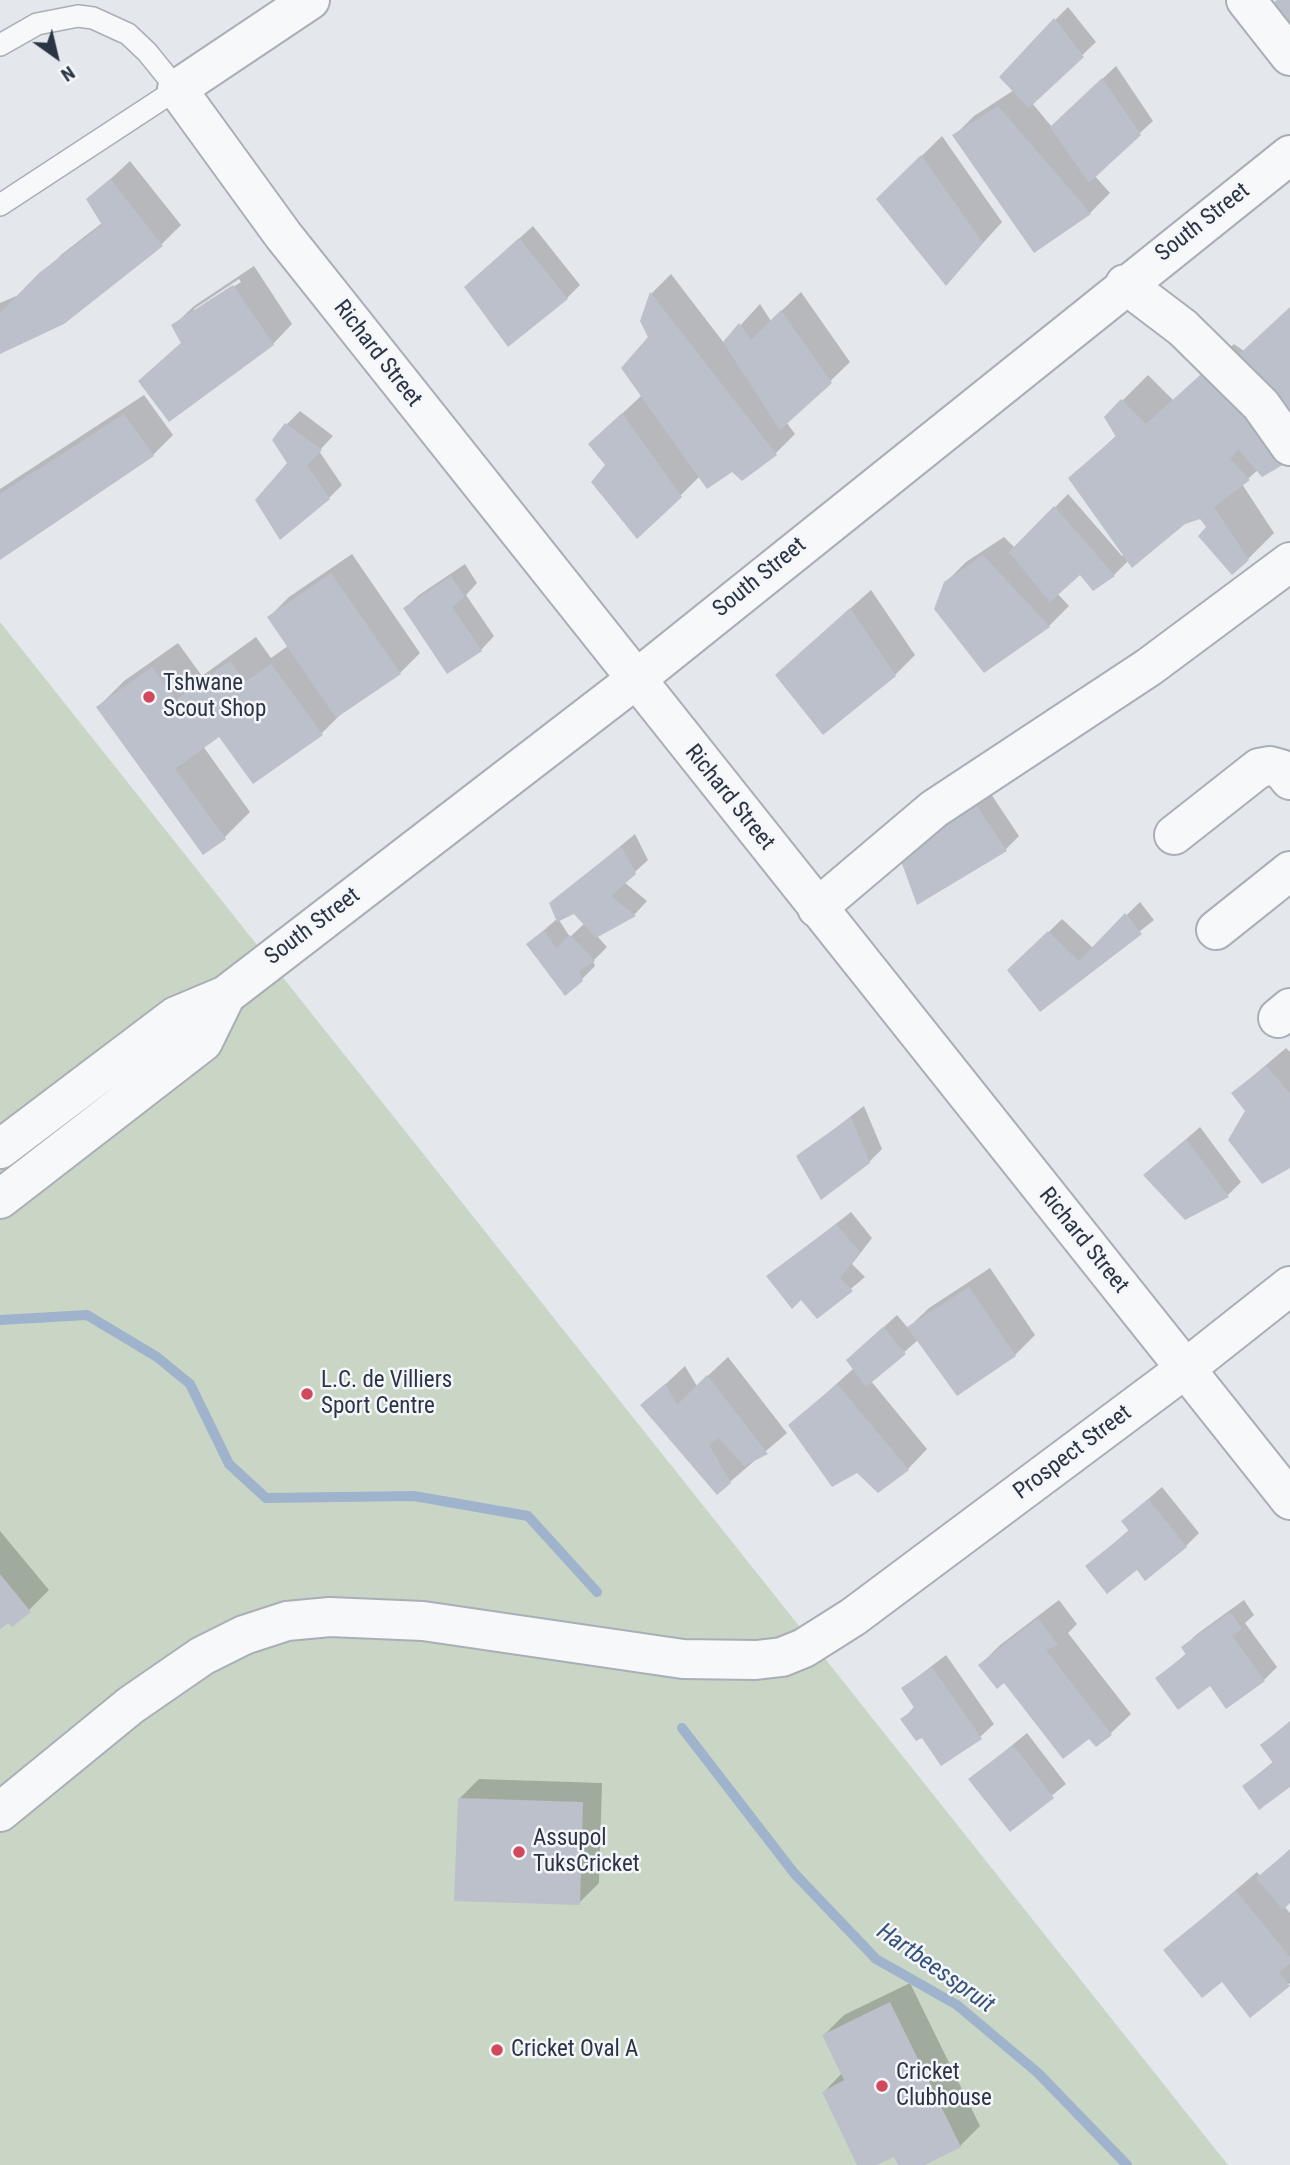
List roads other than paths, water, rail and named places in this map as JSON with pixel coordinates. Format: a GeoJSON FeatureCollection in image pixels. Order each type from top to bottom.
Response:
{"type":"FeatureCollection","features":[{"type":"Feature","properties":{"kind":"street"},"geometry":{"type":"LineString","coordinates":[[177,89],[310,0]]}},
{"type":"Feature","properties":{"kind":"street"},"geometry":{"type":"LineString","coordinates":[[1247,0],[1290,56]]}},
{"type":"Feature","properties":{"kind":"street","name":"Richard Street"},"geometry":{"type":"LineString","coordinates":[[177,89],[283,235],[1290,1500]]}},
{"type":"Feature","properties":{"kind":"street","name":"South Street"},"geometry":{"type":"LineString","coordinates":[[0,1149],[176,1016],[226,995],[635,680],[1125,284],[1290,155]]}},
{"type":"Feature","properties":{"kind":"street"},"geometry":{"type":"LineString","coordinates":[[1125,284],[1183,328],[1261,405],[1290,446]]}},
{"type":"Feature","properties":{"kind":"street"},"geometry":{"type":"LineString","coordinates":[[817,908],[934,809],[1149,667],[1290,562]]}},
{"type":"Feature","properties":{"kind":"street"},"geometry":{"type":"LineString","coordinates":[[1174,835],[1259,768],[1270,766],[1281,769],[1290,780]]}},
{"type":"Feature","properties":{"kind":"street"},"geometry":{"type":"LineString","coordinates":[[1216,930],[1290,871]]}},
{"type":"Feature","properties":{"kind":"street","name":"South Street"},"geometry":{"type":"LineString","coordinates":[[0,1199],[203,1042],[226,995]]}},
{"type":"Feature","properties":{"kind":"street","name":"Prospect Street"},"geometry":{"type":"LineString","coordinates":[[0,1812],[131,1705],[202,1656],[244,1635],[287,1621],[330,1616],[423,1621],[683,1659],[756,1660],[782,1657],[804,1648],[853,1617],[1185,1369],[1290,1286]]}},
{"type":"Feature","properties":{"kind":"lane"},"geometry":{"type":"LineString","coordinates":[[0,45],[37,24],[78,16],[113,26],[128,34],[147,52],[177,89],[0,205]]}},
{"type":"Feature","properties":{"kind":"waterway"},"geometry":{"type":"LineString","coordinates":[[0,1320],[87,1315],[157,1357],[190,1384],[229,1464],[266,1498],[414,1496],[528,1516],[597,1592]]}},
{"type":"Feature","properties":{"kind":"waterway","name":"Hartbeesspruit"},"geometry":{"type":"LineString","coordinates":[[682,1728],[794,1873],[876,1959],[957,2005],[1038,2073],[1127,2165]]}},
{"type":"Feature","properties":{"kind":"place","name":"Tshwane Scout Shop"},"geometry":{"type":"Point","coordinates":[149,697]}},
{"type":"Feature","properties":{"kind":"place","name":"L.C. de Villiers Sport Centre"},"geometry":{"type":"Point","coordinates":[307,1394]}},
{"type":"Feature","properties":{"kind":"place","name":"Assupol TuksCricket"},"geometry":{"type":"Point","coordinates":[519,1852]}},
{"type":"Feature","properties":{"kind":"place","name":"Cricket Oval A"},"geometry":{"type":"Point","coordinates":[497,2050]}},
{"type":"Feature","properties":{"kind":"place","name":"Cricket Clubhouse"},"geometry":{"type":"Point","coordinates":[882,2086]}}]}
